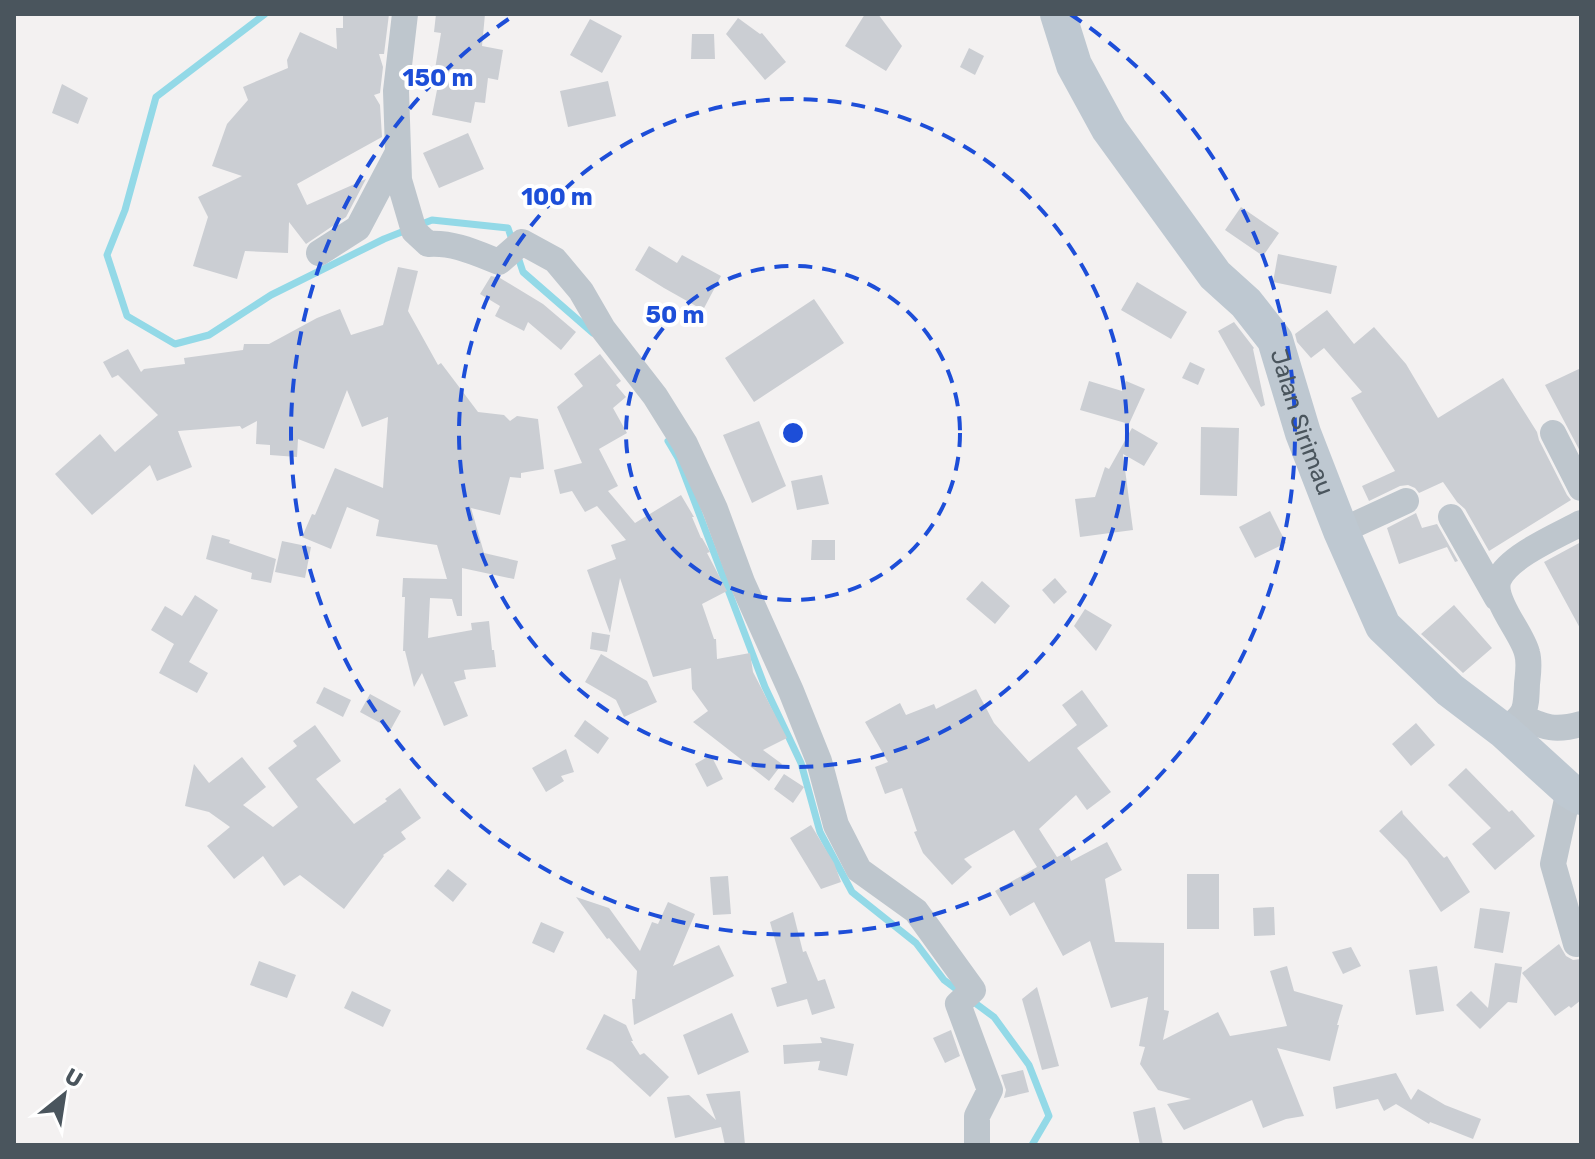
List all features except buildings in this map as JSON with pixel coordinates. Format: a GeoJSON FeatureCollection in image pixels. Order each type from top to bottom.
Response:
{"type":"FeatureCollection","features":[{"type":"Feature","properties":{"kind":"main road","name":"Jalan Sirimau"},"geometry":{"type":"LineString","coordinates":[[1058,14],[1074,65],[1109,129],[1215,275],[1246,303],[1275,340],[1303,433],[1341,531],[1383,626],[1450,690],[1513,724],[1575,793]]}},
{"type":"Feature","properties":{"kind":"street"},"geometry":{"type":"LineString","coordinates":[[405,14],[396,91],[398,167],[414,231],[428,244],[453,246],[499,262],[522,242],[555,260],[581,291],[603,329],[655,396],[685,444],[819,761],[836,825],[859,870],[916,911],[966,997],[990,1090],[977,1116],[977,1145]]}},
{"type":"Feature","properties":{"kind":"street"},"geometry":{"type":"LineString","coordinates":[[319,253],[358,228],[398,167]]}},
{"type":"Feature","properties":{"kind":"street"},"geometry":{"type":"LineString","coordinates":[[1553,433],[1581,488]]}},
{"type":"Feature","properties":{"kind":"street"},"geometry":{"type":"LineString","coordinates":[[1341,531],[1406,501]]}},
{"type":"Feature","properties":{"kind":"street"},"geometry":{"type":"LineString","coordinates":[[1451,517],[1497,598],[1498,594]]}},
{"type":"Feature","properties":{"kind":"street"},"geometry":{"type":"LineString","coordinates":[[1581,523],[1514,560],[1498,581],[1498,594],[1527,653],[1526,705],[1513,724],[1566,728],[1581,724]]}},
{"type":"Feature","properties":{"kind":"street"},"geometry":{"type":"LineString","coordinates":[[1575,793],[1553,864],[1576,944]]}},
{"type":"Feature","properties":{"kind":"waterway"},"geometry":{"type":"LineString","coordinates":[[265,14],[156,97],[125,210],[107,255],[127,316],[175,344],[209,335],[271,295],[384,239],[432,220],[508,228],[513,243]]}},
{"type":"Feature","properties":{"kind":"waterway"},"geometry":{"type":"LineString","coordinates":[[517,254],[523,272],[593,333]]}},
{"type":"Feature","properties":{"kind":"waterway"},"geometry":{"type":"LineString","coordinates":[[668,441],[678,458],[765,687],[801,763],[820,832],[852,892],[916,943],[944,980],[994,1017],[1029,1065],[1049,1116],[1032,1145]]}}]}
